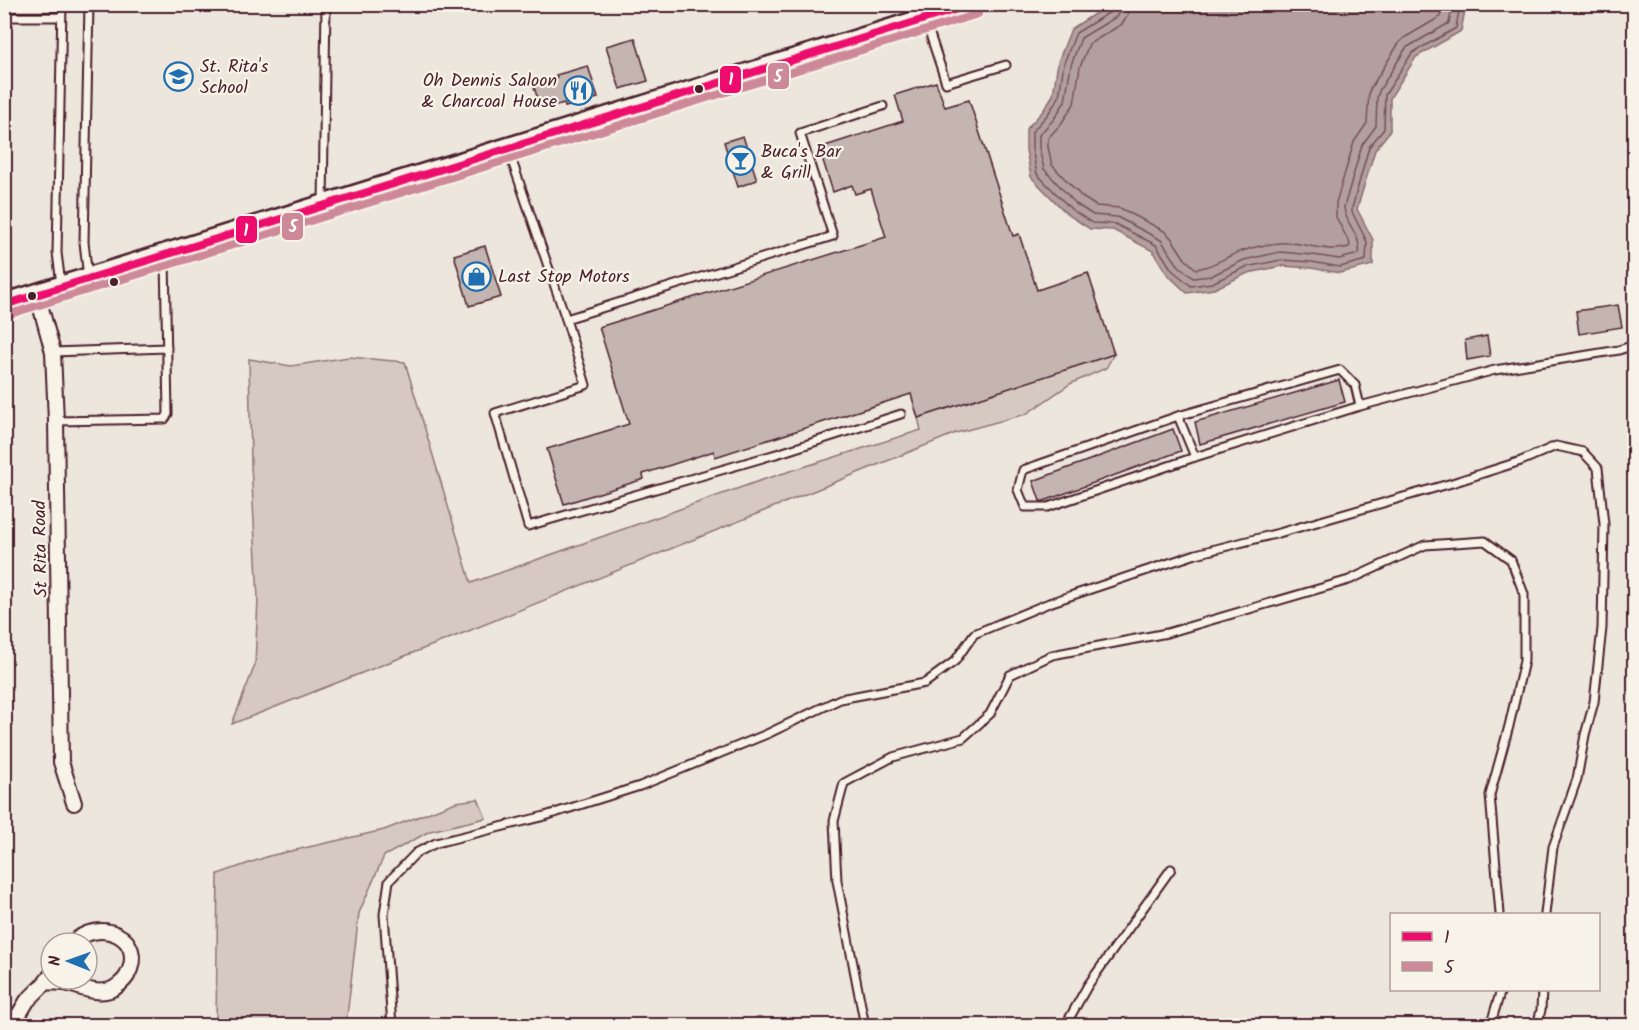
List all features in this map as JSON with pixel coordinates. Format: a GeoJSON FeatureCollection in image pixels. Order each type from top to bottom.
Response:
{"type":"FeatureCollection","features":[{"type":"Feature","properties":{"kind":"main road"},"geometry":{"type":"LineString","coordinates":[[4,304],[975,4]]}},
{"type":"Feature","properties":{"kind":"street","name":"St Rita Road"},"geometry":{"type":"LineString","coordinates":[[37,294],[53,352],[61,762],[74,803]]}},
{"type":"Feature","properties":{"kind":"street"},"geometry":{"type":"LineString","coordinates":[[99,932],[108,931],[123,938],[132,952],[132,965],[124,981],[110,990],[99,991]]}},
{"type":"Feature","properties":{"kind":"street"},"geometry":{"type":"LineString","coordinates":[[12,1026],[27,1001],[39,989]]}},
{"type":"Feature","properties":{"kind":"lane"},"geometry":{"type":"LineString","coordinates":[[62,4],[57,253],[62,287]]}},
{"type":"Feature","properties":{"kind":"lane"},"geometry":{"type":"LineString","coordinates":[[88,279],[84,242],[89,4]]}},
{"type":"Feature","properties":{"kind":"lane"},"geometry":{"type":"LineString","coordinates":[[323,206],[326,4]]}},
{"type":"Feature","properties":{"kind":"lane"},"geometry":{"type":"LineString","coordinates":[[4,51],[5,17],[61,17]]}},
{"type":"Feature","properties":{"kind":"lane"},"geometry":{"type":"LineString","coordinates":[[925,20],[946,83],[1006,65]]}},
{"type":"Feature","properties":{"kind":"lane"},"geometry":{"type":"LineString","coordinates":[[566,319],[833,236],[800,133],[883,106]]}},
{"type":"Feature","properties":{"kind":"lane"},"geometry":{"type":"LineString","coordinates":[[508,149],[586,385],[495,413],[528,526],[783,452],[901,414]]}},
{"type":"Feature","properties":{"kind":"lane"},"geometry":{"type":"LineString","coordinates":[[56,421],[165,419],[168,414],[165,255]]}},
{"type":"Feature","properties":{"kind":"lane"},"geometry":{"type":"LineString","coordinates":[[1360,406],[1355,385],[1340,370],[1178,416],[1023,470],[1018,490],[1025,507],[1048,507],[1195,457],[1360,406],[1495,370],[1619,350],[1635,345]]}},
{"type":"Feature","properties":{"kind":"lane"},"geometry":{"type":"LineString","coordinates":[[53,352],[167,348]]}},
{"type":"Feature","properties":{"kind":"lane"},"geometry":{"type":"LineString","coordinates":[[1178,416],[1195,457]]}},
{"type":"Feature","properties":{"kind":"lane"},"geometry":{"type":"LineString","coordinates":[[392,1026],[384,914],[389,881],[416,853],[436,843],[545,816],[640,786],[767,734],[840,699],[925,683],[955,661],[974,634],[1049,603],[1196,554],[1452,483],[1521,461],[1556,446],[1583,452],[1598,468],[1604,524],[1602,628],[1594,702],[1577,779],[1553,847],[1545,913]]}},
{"type":"Feature","properties":{"kind":"lane"},"geometry":{"type":"LineString","coordinates":[[865,1026],[837,881],[834,821],[844,783],[893,757],[963,738],[990,714],[1010,675],[1052,655],[1167,633],[1349,580],[1425,545],[1485,541],[1511,560],[1524,594],[1524,661],[1490,795],[1500,913]]}},
{"type":"Feature","properties":{"kind":"lane"},"geometry":{"type":"LineString","coordinates":[[1065,1026],[1088,985],[1171,869]]}},
{"type":"Feature","properties":{"kind":"lane"},"geometry":{"type":"LineString","coordinates":[[1490,1026],[1501,991]]}},
{"type":"Feature","properties":{"kind":"lane"},"geometry":{"type":"LineString","coordinates":[[1537,1026],[1542,991]]}},
{"type":"Feature","properties":{"kind":"shaded area"},"geometry":{"type":"Polygon","coordinates":[[[1114,354],[1106,368],[1070,384],[1026,414],[956,433],[466,632],[232,724],[255,665],[258,598],[251,465],[249,359],[291,366],[349,357],[405,362],[471,583],[762,480],[921,430],[918,418],[1114,354]]]}},
{"type":"Feature","properties":{"kind":"shaded area"},"geometry":{"type":"Polygon","coordinates":[[[478,799],[486,818],[430,831],[384,856],[359,913],[346,1025],[216,1025],[218,874],[269,856],[384,830],[456,802],[478,799]]]}},
{"type":"Feature","properties":{"kind":"water"},"geometry":{"type":"Polygon","coordinates":[[[1116,5],[1466,5],[1461,31],[1416,57],[1390,98],[1390,131],[1375,150],[1357,209],[1373,240],[1373,265],[1340,273],[1282,266],[1248,273],[1214,289],[1187,293],[1167,274],[1153,251],[1113,230],[1090,229],[1067,214],[1031,177],[1026,150],[1026,129],[1043,111],[1053,95],[1058,62],[1071,29],[1102,9],[1116,5]]]}},
{"type":"Feature","properties":{"kind":"building"},"geometry":{"type":"Polygon","coordinates":[[[635,38],[648,81],[620,89],[606,46],[635,38]]]}},
{"type":"Feature","properties":{"kind":"building","name":"Oh Dennis Saloon & Charcoal House"},"geometry":{"type":"Polygon","coordinates":[[[588,66],[598,98],[565,107],[564,103],[551,107],[550,104],[540,106],[533,84],[588,66]]]}},
{"type":"Feature","properties":{"kind":"building"},"geometry":{"type":"Polygon","coordinates":[[[936,82],[945,107],[969,100],[1013,236],[1019,234],[1037,290],[1088,273],[1114,354],[918,418],[911,394],[715,457],[714,451],[643,474],[644,479],[564,504],[547,449],[629,424],[599,327],[886,237],[871,189],[855,194],[852,185],[833,192],[819,148],[903,121],[895,95],[936,82]]]}},
{"type":"Feature","properties":{"kind":"building","name":"Buca's Bar & Grill"},"geometry":{"type":"Polygon","coordinates":[[[743,136],[757,180],[738,187],[724,142],[743,136]]]}},
{"type":"Feature","properties":{"kind":"building","name":"Last Stop Motors"},"geometry":{"type":"Polygon","coordinates":[[[485,246],[501,297],[469,306],[454,255],[485,246]]]}},
{"type":"Feature","properties":{"kind":"building"},"geometry":{"type":"Polygon","coordinates":[[[1618,305],[1622,327],[1579,334],[1576,311],[1618,305]]]}},
{"type":"Feature","properties":{"kind":"building"},"geometry":{"type":"Polygon","coordinates":[[[1487,336],[1490,356],[1467,360],[1465,340],[1487,336]]]}},
{"type":"Feature","properties":{"kind":"building"},"geometry":{"type":"Polygon","coordinates":[[[1339,380],[1345,402],[1200,444],[1195,422],[1339,380]]]}},
{"type":"Feature","properties":{"kind":"building"},"geometry":{"type":"Polygon","coordinates":[[[1173,429],[1181,451],[1040,501],[1033,481],[1173,429]]]}},
{"type":"Feature","properties":{"kind":"transit line","name":"1"},"geometry":{"type":"LineString","coordinates":[[4,305],[973,4]]}},
{"type":"Feature","properties":{"kind":"transit line","name":"5"},"geometry":{"type":"LineString","coordinates":[[7,315],[978,14]]}},
{"type":"Feature","properties":{"kind":"place","name":"St. Rita's School"},"geometry":{"type":"Point","coordinates":[179,76]}},
{"type":"Feature","properties":{"kind":"place","name":"Oh Dennis Saloon & Charcoal House"},"geometry":{"type":"Point","coordinates":[578,90]}},
{"type":"Feature","properties":{"kind":"place","name":"Buca's Bar & Grill"},"geometry":{"type":"Point","coordinates":[740,161]}},
{"type":"Feature","properties":{"kind":"place","name":"Last Stop Motors"},"geometry":{"type":"Point","coordinates":[477,276]}}]}
